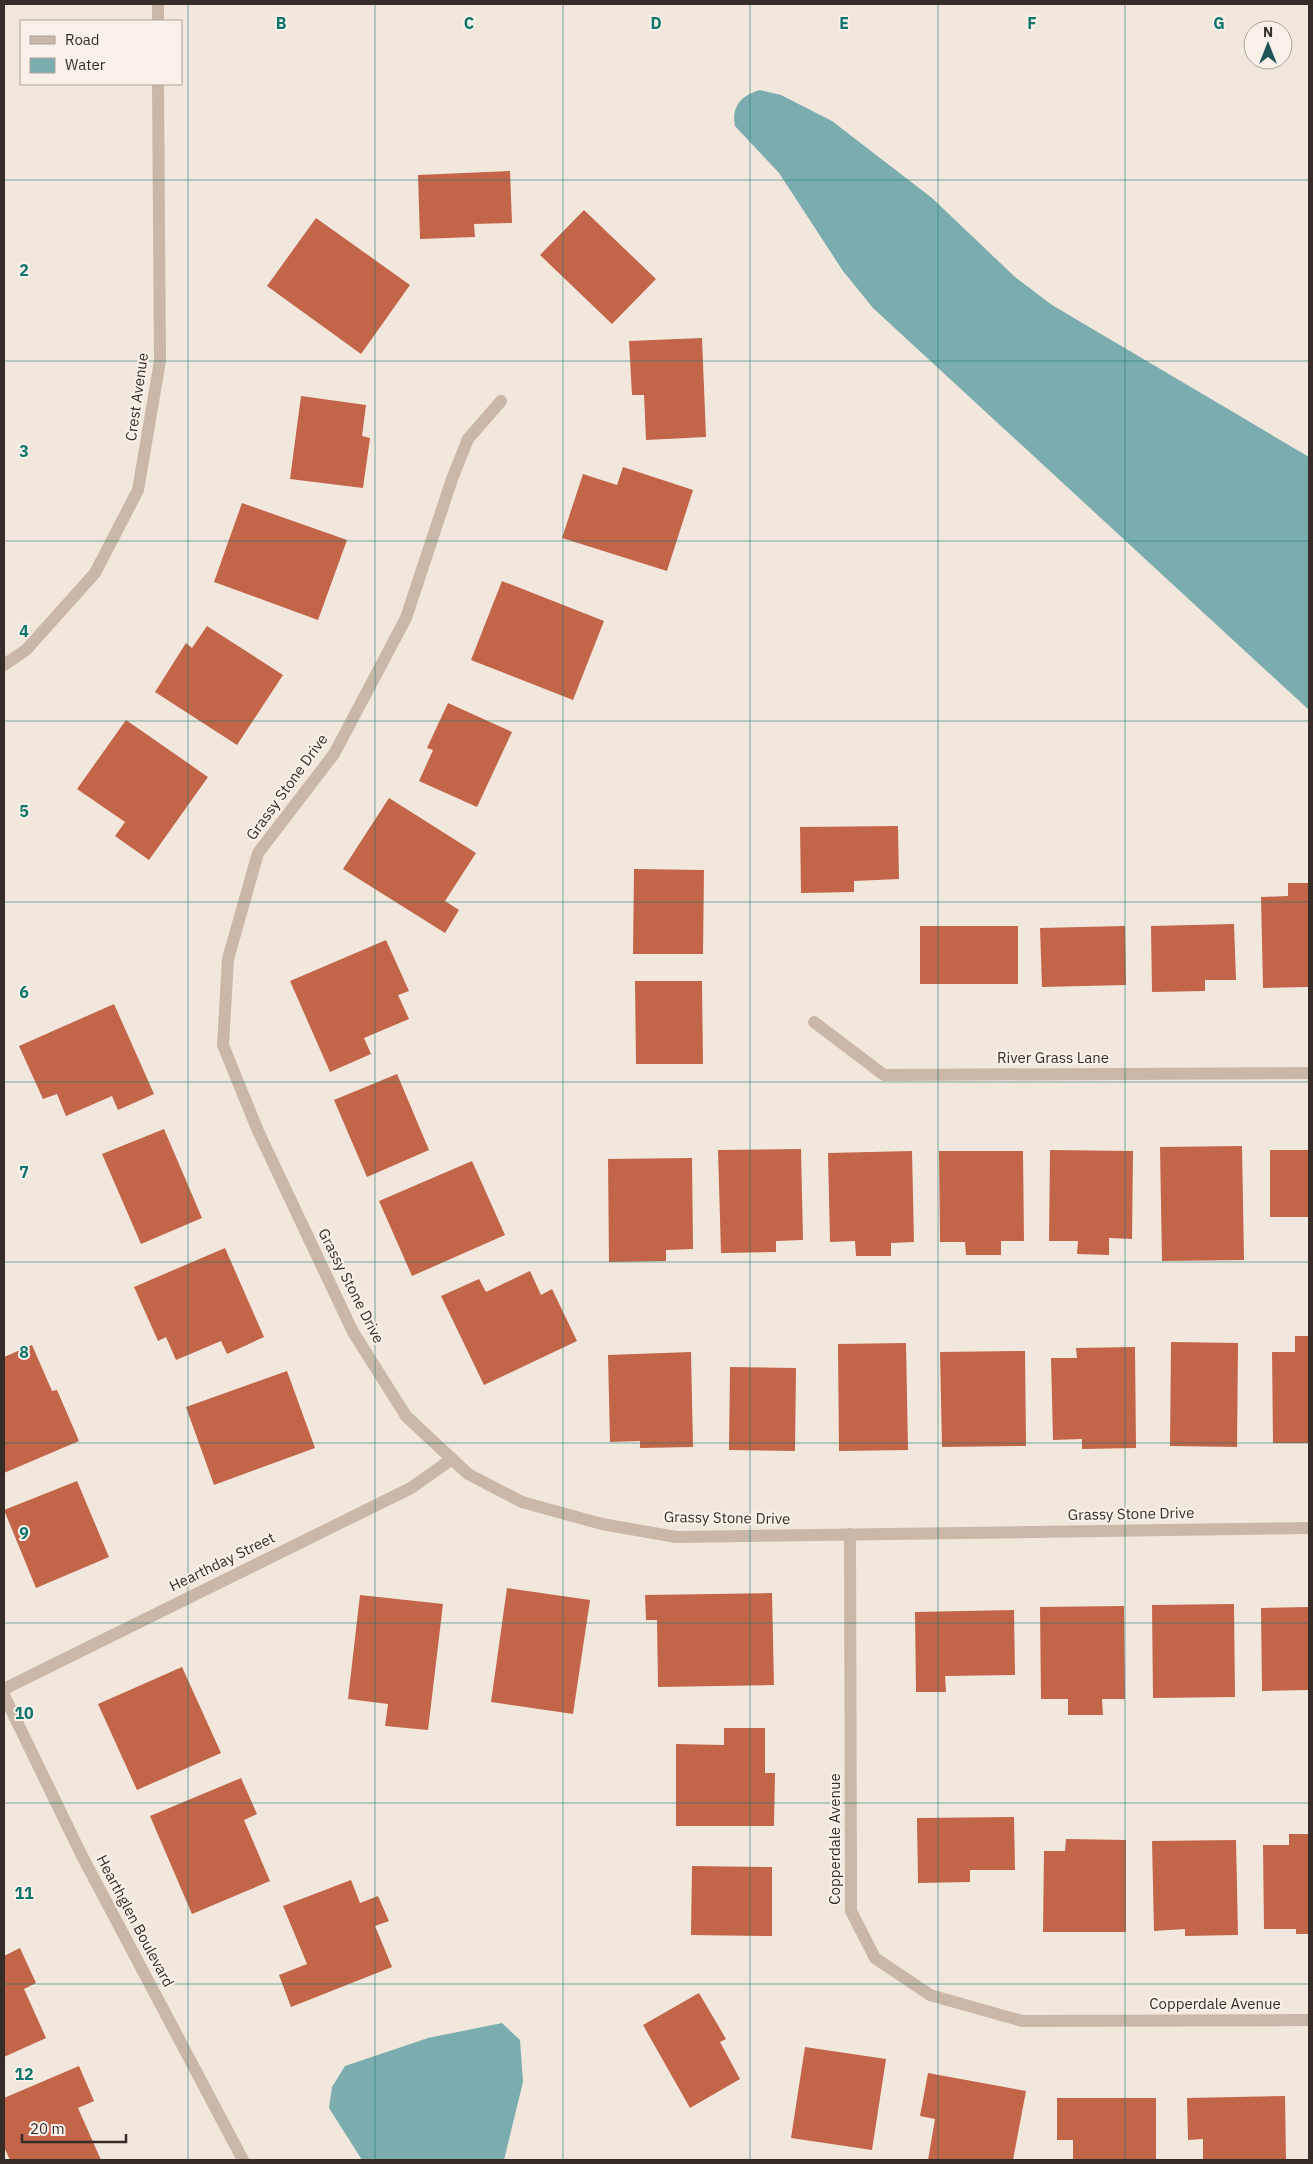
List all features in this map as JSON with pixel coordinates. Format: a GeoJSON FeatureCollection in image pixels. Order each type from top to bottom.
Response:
{"type":"FeatureCollection","features":[{"type":"Feature","properties":{"kind":"street"},"geometry":{"type":"LineString","coordinates":[[158,4],[158,20]]}},
{"type":"Feature","properties":{"kind":"street","name":"Crest Avenue"},"geometry":{"type":"LineString","coordinates":[[4,665],[26,650],[95,573],[138,490],[160,361],[158,85]]}},
{"type":"Feature","properties":{"kind":"street","name":"Grassy Stone Drive"},"geometry":{"type":"LineString","coordinates":[[501,401],[468,439],[452,479],[406,618],[334,754],[258,853],[228,959],[223,1045],[258,1131],[353,1332],[406,1416],[468,1474],[522,1502],[602,1524],[676,1537],[1309,1528]]}},
{"type":"Feature","properties":{"kind":"street","name":"River Grass Lane"},"geometry":{"type":"LineString","coordinates":[[814,1022],[884,1075],[1309,1073]]}},
{"type":"Feature","properties":{"kind":"street","name":"Hearthday Street"},"geometry":{"type":"LineString","coordinates":[[4,1689],[411,1488],[452,1459]]}},
{"type":"Feature","properties":{"kind":"street","name":"Copperdale Avenue"},"geometry":{"type":"LineString","coordinates":[[850,1534],[852,1910],[875,1958],[930,1995],[1022,2021],[1309,2020]]}},
{"type":"Feature","properties":{"kind":"street","name":"Hearthglen Boulevard"},"geometry":{"type":"LineString","coordinates":[[4,1695],[81,1854],[243,2160]]}},
{"type":"Feature","properties":{"kind":"water"},"geometry":{"type":"Polygon","coordinates":[[[760,90],[781,95],[832,121],[932,198],[1015,277],[1052,305],[1309,457],[1309,710],[873,308],[843,271],[779,173],[735,126],[736,107],[739,102],[748,95],[760,90]]]}},
{"type":"Feature","properties":{"kind":"water"},"geometry":{"type":"Polygon","coordinates":[[[502,2023],[520,2040],[523,2082],[504,2160],[362,2160],[329,2108],[332,2087],[345,2066],[428,2038],[502,2023]]]}},
{"type":"Feature","properties":{"kind":"building"},"geometry":{"type":"Polygon","coordinates":[[[510,171],[512,223],[474,224],[475,237],[420,239],[418,175],[510,171]]]}},
{"type":"Feature","properties":{"kind":"building"},"geometry":{"type":"Polygon","coordinates":[[[584,210],[656,279],[612,324],[540,255],[584,210]]]}},
{"type":"Feature","properties":{"kind":"building"},"geometry":{"type":"Polygon","coordinates":[[[316,218],[410,285],[361,354],[267,286],[316,218]]]}},
{"type":"Feature","properties":{"kind":"building"},"geometry":{"type":"Polygon","coordinates":[[[702,338],[706,437],[646,440],[644,395],[632,395],[629,341],[702,338]]]}},
{"type":"Feature","properties":{"kind":"building"},"geometry":{"type":"Polygon","coordinates":[[[301,396],[366,405],[362,436],[370,438],[363,488],[290,479],[301,396]]]}},
{"type":"Feature","properties":{"kind":"building"},"geometry":{"type":"Polygon","coordinates":[[[623,467],[693,490],[667,571],[562,538],[583,474],[617,485],[623,467]]]}},
{"type":"Feature","properties":{"kind":"building"},"geometry":{"type":"Polygon","coordinates":[[[242,503],[347,540],[318,620],[214,582],[242,503]]]}},
{"type":"Feature","properties":{"kind":"building"},"geometry":{"type":"Polygon","coordinates":[[[502,581],[604,621],[573,700],[471,660],[502,581]]]}},
{"type":"Feature","properties":{"kind":"building"},"geometry":{"type":"Polygon","coordinates":[[[207,626],[283,675],[237,745],[155,692],[186,643],[192,648],[207,626]]]}},
{"type":"Feature","properties":{"kind":"building"},"geometry":{"type":"Polygon","coordinates":[[[448,703],[512,732],[477,807],[419,781],[433,750],[427,748],[448,703]]]}},
{"type":"Feature","properties":{"kind":"building"},"geometry":{"type":"Polygon","coordinates":[[[126,720],[208,777],[149,860],[115,836],[125,822],[77,789],[126,720]]]}},
{"type":"Feature","properties":{"kind":"building"},"geometry":{"type":"Polygon","coordinates":[[[389,798],[476,853],[445,901],[459,910],[445,933],[343,869],[389,798]]]}},
{"type":"Feature","properties":{"kind":"building"},"geometry":{"type":"Polygon","coordinates":[[[898,826],[899,879],[854,881],[854,892],[801,893],[800,827],[898,826]]]}},
{"type":"Feature","properties":{"kind":"building"},"geometry":{"type":"Polygon","coordinates":[[[634,869],[704,870],[703,954],[633,954],[634,869]]]}},
{"type":"Feature","properties":{"kind":"building"},"geometry":{"type":"Polygon","coordinates":[[[1288,883],[1309,883],[1309,987],[1263,988],[1261,897],[1288,896],[1288,883]]]}},
{"type":"Feature","properties":{"kind":"building"},"geometry":{"type":"Polygon","coordinates":[[[1234,924],[1236,980],[1205,980],[1205,991],[1152,992],[1151,926],[1234,924]]]}},
{"type":"Feature","properties":{"kind":"building"},"geometry":{"type":"Polygon","coordinates":[[[920,926],[1018,926],[1018,984],[920,984],[920,926]]]}},
{"type":"Feature","properties":{"kind":"building"},"geometry":{"type":"Polygon","coordinates":[[[1125,926],[1126,985],[1042,987],[1040,928],[1125,926]]]}},
{"type":"Feature","properties":{"kind":"building"},"geometry":{"type":"Polygon","coordinates":[[[386,940],[409,991],[398,995],[409,1019],[364,1038],[371,1054],[330,1072],[290,981],[386,940]]]}},
{"type":"Feature","properties":{"kind":"building"},"geometry":{"type":"Polygon","coordinates":[[[635,981],[702,981],[703,1064],[636,1064],[635,981]]]}},
{"type":"Feature","properties":{"kind":"building"},"geometry":{"type":"Polygon","coordinates":[[[114,1004],[154,1094],[118,1110],[112,1096],[66,1116],[57,1094],[43,1099],[19,1046],[114,1004]]]}},
{"type":"Feature","properties":{"kind":"building"},"geometry":{"type":"Polygon","coordinates":[[[397,1074],[429,1150],[367,1177],[334,1100],[397,1074]]]}},
{"type":"Feature","properties":{"kind":"building"},"geometry":{"type":"Polygon","coordinates":[[[164,1129],[202,1218],[141,1244],[102,1154],[164,1129]]]}},
{"type":"Feature","properties":{"kind":"building"},"geometry":{"type":"Polygon","coordinates":[[[1242,1146],[1244,1260],[1162,1261],[1160,1147],[1242,1146]]]}},
{"type":"Feature","properties":{"kind":"building"},"geometry":{"type":"Polygon","coordinates":[[[801,1149],[803,1240],[776,1241],[776,1252],[721,1253],[718,1150],[801,1149]]]}},
{"type":"Feature","properties":{"kind":"building"},"geometry":{"type":"Polygon","coordinates":[[[1050,1150],[1133,1151],[1132,1239],[1109,1238],[1109,1255],[1077,1254],[1078,1241],[1049,1241],[1050,1150]]]}},
{"type":"Feature","properties":{"kind":"building"},"geometry":{"type":"Polygon","coordinates":[[[1270,1150],[1309,1150],[1309,1217],[1270,1217],[1270,1150]]]}},
{"type":"Feature","properties":{"kind":"building"},"geometry":{"type":"Polygon","coordinates":[[[912,1151],[914,1242],[891,1243],[891,1256],[856,1256],[855,1241],[830,1242],[828,1153],[912,1151]]]}},
{"type":"Feature","properties":{"kind":"building"},"geometry":{"type":"Polygon","coordinates":[[[939,1151],[1023,1151],[1024,1241],[1001,1241],[1001,1255],[966,1255],[965,1242],[940,1242],[939,1151]]]}},
{"type":"Feature","properties":{"kind":"building"},"geometry":{"type":"Polygon","coordinates":[[[692,1158],[693,1249],[666,1250],[666,1261],[609,1262],[608,1159],[692,1158]]]}},
{"type":"Feature","properties":{"kind":"building"},"geometry":{"type":"Polygon","coordinates":[[[472,1161],[505,1235],[412,1276],[379,1201],[472,1161]]]}},
{"type":"Feature","properties":{"kind":"building"},"geometry":{"type":"Polygon","coordinates":[[[225,1248],[264,1337],[227,1354],[221,1341],[176,1360],[166,1337],[158,1341],[134,1287],[225,1248]]]}},
{"type":"Feature","properties":{"kind":"building"},"geometry":{"type":"Polygon","coordinates":[[[530,1271],[541,1295],[552,1289],[577,1341],[484,1385],[441,1296],[479,1279],[486,1292],[530,1271]]]}},
{"type":"Feature","properties":{"kind":"building"},"geometry":{"type":"Polygon","coordinates":[[[1295,1336],[1309,1336],[1309,1443],[1273,1443],[1272,1352],[1295,1352],[1295,1336]]]}},
{"type":"Feature","properties":{"kind":"building"},"geometry":{"type":"Polygon","coordinates":[[[1171,1342],[1238,1343],[1237,1447],[1170,1446],[1171,1342]]]}},
{"type":"Feature","properties":{"kind":"building"},"geometry":{"type":"Polygon","coordinates":[[[906,1343],[908,1450],[839,1451],[838,1344],[906,1343]]]}},
{"type":"Feature","properties":{"kind":"building"},"geometry":{"type":"Polygon","coordinates":[[[32,1345],[52,1391],[57,1390],[79,1441],[4,1473],[4,1357],[32,1345]]]}},
{"type":"Feature","properties":{"kind":"building"},"geometry":{"type":"Polygon","coordinates":[[[1135,1347],[1136,1448],[1082,1449],[1082,1439],[1053,1440],[1051,1358],[1077,1358],[1076,1348],[1135,1347]]]}},
{"type":"Feature","properties":{"kind":"building"},"geometry":{"type":"Polygon","coordinates":[[[1025,1351],[1026,1446],[942,1447],[940,1352],[1025,1351]]]}},
{"type":"Feature","properties":{"kind":"building"},"geometry":{"type":"Polygon","coordinates":[[[691,1352],[693,1447],[640,1448],[640,1441],[610,1442],[608,1355],[691,1352]]]}},
{"type":"Feature","properties":{"kind":"building"},"geometry":{"type":"Polygon","coordinates":[[[730,1367],[796,1368],[795,1451],[729,1450],[730,1367]]]}},
{"type":"Feature","properties":{"kind":"building"},"geometry":{"type":"Polygon","coordinates":[[[287,1371],[315,1448],[214,1485],[186,1407],[287,1371]]]}},
{"type":"Feature","properties":{"kind":"building"},"geometry":{"type":"Polygon","coordinates":[[[77,1481],[109,1557],[36,1588],[4,1510],[77,1481]]]}},
{"type":"Feature","properties":{"kind":"building"},"geometry":{"type":"Polygon","coordinates":[[[507,1588],[590,1600],[573,1714],[491,1702],[507,1588]]]}},
{"type":"Feature","properties":{"kind":"building"},"geometry":{"type":"Polygon","coordinates":[[[772,1593],[774,1685],[658,1687],[657,1620],[646,1620],[645,1595],[772,1593]]]}},
{"type":"Feature","properties":{"kind":"building"},"geometry":{"type":"Polygon","coordinates":[[[360,1595],[443,1604],[428,1730],[385,1726],[388,1704],[348,1699],[360,1595]]]}},
{"type":"Feature","properties":{"kind":"building"},"geometry":{"type":"Polygon","coordinates":[[[1234,1604],[1235,1697],[1153,1698],[1152,1605],[1234,1604]]]}},
{"type":"Feature","properties":{"kind":"building"},"geometry":{"type":"Polygon","coordinates":[[[1124,1606],[1125,1699],[1102,1699],[1103,1715],[1068,1715],[1068,1699],[1041,1699],[1040,1607],[1124,1606]]]}},
{"type":"Feature","properties":{"kind":"building"},"geometry":{"type":"Polygon","coordinates":[[[1309,1607],[1309,1690],[1262,1691],[1261,1608],[1309,1607]]]}},
{"type":"Feature","properties":{"kind":"building"},"geometry":{"type":"Polygon","coordinates":[[[1014,1610],[1015,1675],[945,1676],[946,1692],[916,1692],[915,1612],[1014,1610]]]}},
{"type":"Feature","properties":{"kind":"building"},"geometry":{"type":"Polygon","coordinates":[[[182,1667],[221,1753],[137,1790],[98,1704],[182,1667]]]}},
{"type":"Feature","properties":{"kind":"building"},"geometry":{"type":"Polygon","coordinates":[[[724,1728],[765,1728],[765,1773],[775,1773],[774,1826],[676,1826],[676,1744],[724,1745],[724,1728]]]}},
{"type":"Feature","properties":{"kind":"building"},"geometry":{"type":"Polygon","coordinates":[[[241,1778],[257,1814],[244,1820],[270,1881],[192,1914],[150,1816],[241,1778]]]}},
{"type":"Feature","properties":{"kind":"building"},"geometry":{"type":"Polygon","coordinates":[[[1014,1817],[1015,1870],[970,1870],[970,1882],[918,1883],[917,1818],[1014,1817]]]}},
{"type":"Feature","properties":{"kind":"building"},"geometry":{"type":"Polygon","coordinates":[[[1289,1834],[1309,1834],[1309,1934],[1296,1934],[1296,1929],[1264,1929],[1263,1845],[1289,1845],[1289,1834]]]}},
{"type":"Feature","properties":{"kind":"building"},"geometry":{"type":"Polygon","coordinates":[[[1066,1839],[1126,1840],[1126,1932],[1043,1932],[1044,1851],[1065,1851],[1066,1839]]]}},
{"type":"Feature","properties":{"kind":"building"},"geometry":{"type":"Polygon","coordinates":[[[1236,1840],[1238,1935],[1185,1936],[1185,1929],[1154,1931],[1152,1841],[1236,1840]]]}},
{"type":"Feature","properties":{"kind":"building"},"geometry":{"type":"Polygon","coordinates":[[[692,1866],[772,1867],[772,1936],[691,1935],[692,1866]]]}},
{"type":"Feature","properties":{"kind":"building"},"geometry":{"type":"Polygon","coordinates":[[[351,1880],[360,1903],[378,1896],[389,1921],[375,1926],[392,1967],[291,2007],[279,1975],[307,1964],[283,1906],[351,1880]]]}},
{"type":"Feature","properties":{"kind":"building"},"geometry":{"type":"Polygon","coordinates":[[[20,1948],[36,1983],[24,1989],[46,2038],[4,2057],[4,1956],[20,1948]]]}},
{"type":"Feature","properties":{"kind":"building"},"geometry":{"type":"Polygon","coordinates":[[[699,1993],[726,2039],[720,2042],[740,2079],[690,2108],[643,2025],[699,1993]]]}},
{"type":"Feature","properties":{"kind":"building"},"geometry":{"type":"Polygon","coordinates":[[[805,2047],[886,2059],[872,2150],[791,2138],[805,2047]]]}},
{"type":"Feature","properties":{"kind":"building"},"geometry":{"type":"Polygon","coordinates":[[[79,2066],[94,2101],[78,2108],[101,2160],[10,2160],[4,2147],[4,2098],[79,2066]]]}},
{"type":"Feature","properties":{"kind":"building"},"geometry":{"type":"Polygon","coordinates":[[[928,2073],[1026,2091],[1013,2160],[928,2160],[935,2119],[920,2116],[928,2073]]]}},
{"type":"Feature","properties":{"kind":"building"},"geometry":{"type":"Polygon","coordinates":[[[1285,2096],[1286,2160],[1203,2160],[1203,2139],[1188,2140],[1187,2098],[1285,2096]]]}},
{"type":"Feature","properties":{"kind":"building"},"geometry":{"type":"Polygon","coordinates":[[[1057,2098],[1156,2098],[1156,2160],[1073,2160],[1073,2140],[1057,2140],[1057,2098]]]}}]}
